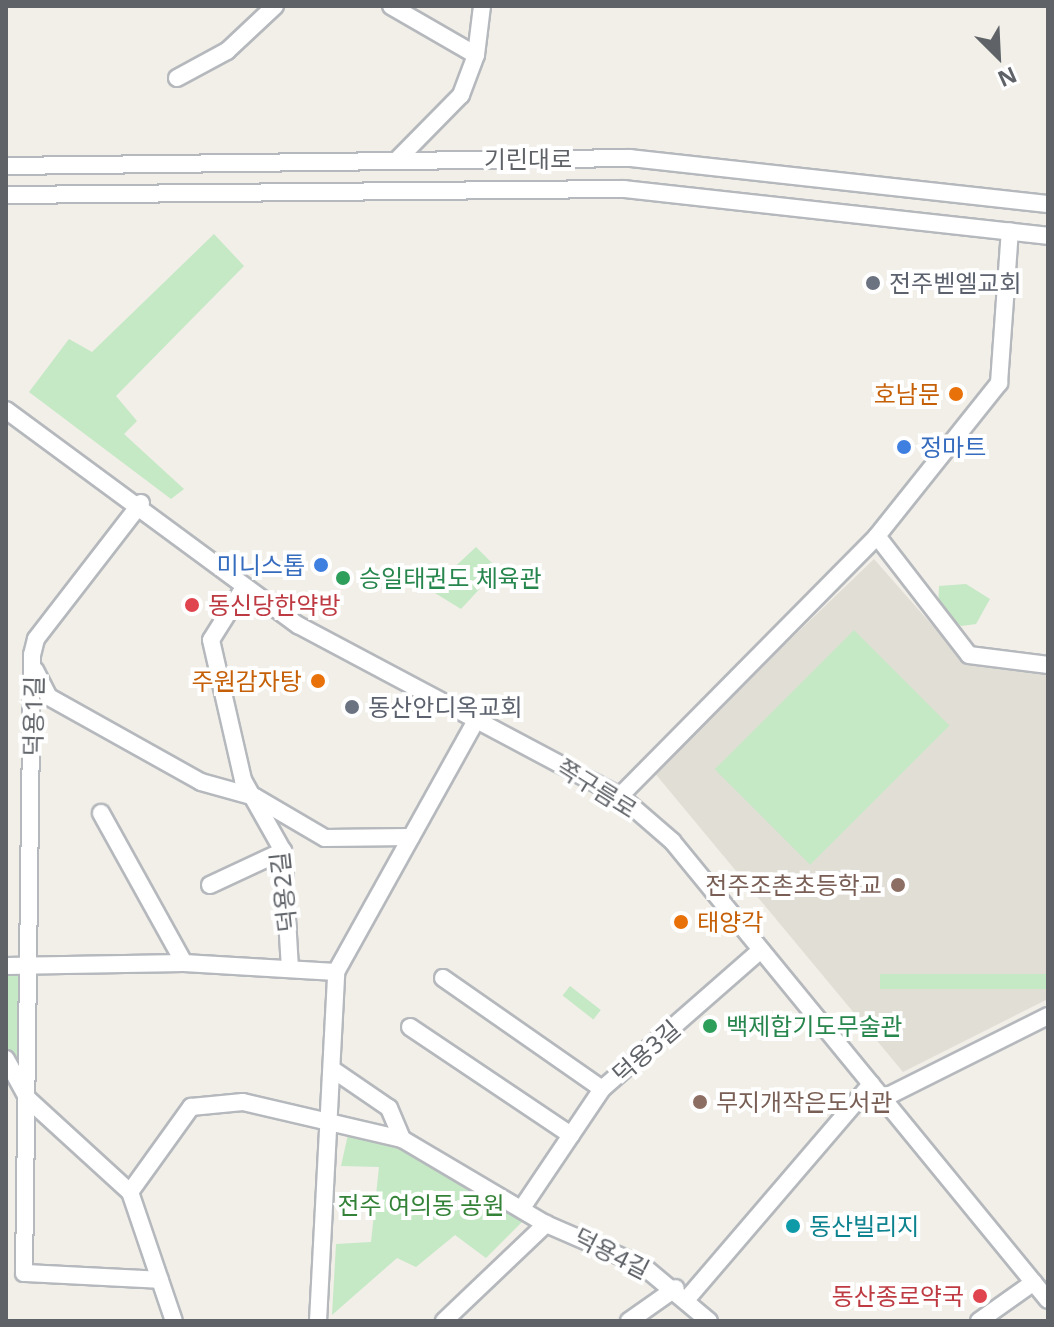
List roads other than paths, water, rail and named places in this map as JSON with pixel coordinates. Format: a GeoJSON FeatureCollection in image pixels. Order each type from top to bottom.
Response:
{"type":"FeatureCollection","features":[{"type":"Feature","properties":{"kind":"street"},"geometry":{"type":"LineString","coordinates":[[177,78],[227,51],[275,6]]}},
{"type":"Feature","properties":{"kind":"street"},"geometry":{"type":"LineString","coordinates":[[391,6],[476,55]]}},
{"type":"Feature","properties":{"kind":"street"},"geometry":{"type":"LineString","coordinates":[[398,159],[461,95],[476,55],[482,6]]}},
{"type":"Feature","properties":{"kind":"street","name":"기린대로"},"geometry":{"type":"LineString","coordinates":[[6,166],[398,159],[738,165],[1048,204]]}},
{"type":"Feature","properties":{"kind":"street","name":"기린대로"},"geometry":{"type":"LineString","coordinates":[[6,195],[624,189],[1048,236]]}},
{"type":"Feature","properties":{"kind":"street"},"geometry":{"type":"LineString","coordinates":[[620,796],[877,536],[999,383],[1010,231]]}},
{"type":"Feature","properties":{"kind":"street","name":"쪽구름로"},"geometry":{"type":"LineString","coordinates":[[6,410],[141,503],[243,589],[620,796],[672,841],[1048,1300]]}},
{"type":"Feature","properties":{"kind":"street","name":"덕용1길"},"geometry":{"type":"LineString","coordinates":[[141,503],[36,639],[24,1273],[160,1280]]}},
{"type":"Feature","properties":{"kind":"street"},"geometry":{"type":"LineString","coordinates":[[877,536],[969,655],[1048,665]]}},
{"type":"Feature","properties":{"kind":"street"},"geometry":{"type":"LineString","coordinates":[[243,589],[211,640],[243,780],[255,797]]}},
{"type":"Feature","properties":{"kind":"street"},"geometry":{"type":"LineString","coordinates":[[34,668],[49,697],[201,782],[255,797]]}},
{"type":"Feature","properties":{"kind":"street"},"geometry":{"type":"LineString","coordinates":[[318,1321],[331,1123],[336,972],[477,719]]}},
{"type":"Feature","properties":{"kind":"street","name":"덕용2길"},"geometry":{"type":"LineString","coordinates":[[255,797],[325,838],[411,837]]}},
{"type":"Feature","properties":{"kind":"street","name":"덕용2길"},"geometry":{"type":"LineString","coordinates":[[255,797],[283,851],[290,968]]}},
{"type":"Feature","properties":{"kind":"street"},"geometry":{"type":"LineString","coordinates":[[101,813],[184,963]]}},
{"type":"Feature","properties":{"kind":"street"},"geometry":{"type":"LineString","coordinates":[[210,885],[283,851]]}},
{"type":"Feature","properties":{"kind":"street","name":"덕용3길"},"geometry":{"type":"LineString","coordinates":[[522,1208],[602,1089],[761,950]]}},
{"type":"Feature","properties":{"kind":"street","name":"덕용2길"},"geometry":{"type":"LineString","coordinates":[[6,966],[184,963],[336,972]]}},
{"type":"Feature","properties":{"kind":"street","name":"덕용3길"},"geometry":{"type":"LineString","coordinates":[[443,978],[602,1089]]}},
{"type":"Feature","properties":{"kind":"street"},"geometry":{"type":"LineString","coordinates":[[884,1098],[1048,1016]]}},
{"type":"Feature","properties":{"kind":"street"},"geometry":{"type":"LineString","coordinates":[[410,1027],[571,1135]]}},
{"type":"Feature","properties":{"kind":"street"},"geometry":{"type":"LineString","coordinates":[[6,1059],[28,1099],[130,1192],[174,1321]]}},
{"type":"Feature","properties":{"kind":"street"},"geometry":{"type":"LineString","coordinates":[[332,1069],[389,1108],[402,1139]]}},
{"type":"Feature","properties":{"kind":"street","name":"덕용4길"},"geometry":{"type":"LineString","coordinates":[[629,1321],[681,1294],[743,1234],[871,1084]]}},
{"type":"Feature","properties":{"kind":"street"},"geometry":{"type":"LineString","coordinates":[[130,1192],[191,1107],[243,1102],[331,1123]]}},
{"type":"Feature","properties":{"kind":"street","name":"덕용4길"},"geometry":{"type":"LineString","coordinates":[[331,1123],[402,1139],[546,1224],[582,1235],[681,1294],[709,1321]]}},
{"type":"Feature","properties":{"kind":"street","name":"덕용4길"},"geometry":{"type":"LineString","coordinates":[[444,1321],[546,1224]]}},
{"type":"Feature","properties":{"kind":"street"},"geometry":{"type":"LineString","coordinates":[[979,1321],[1034,1282]]}},
{"type":"Feature","properties":{"kind":"place","name":"전주벧엘교회"},"geometry":{"type":"Point","coordinates":[873,283]}},
{"type":"Feature","properties":{"kind":"place","name":"호남문"},"geometry":{"type":"Point","coordinates":[956,394]}},
{"type":"Feature","properties":{"kind":"place","name":"정마트"},"geometry":{"type":"Point","coordinates":[904,447]}},
{"type":"Feature","properties":{"kind":"place","name":"미니스톱"},"geometry":{"type":"Point","coordinates":[321,565]}},
{"type":"Feature","properties":{"kind":"place","name":"승일태권도 체육관"},"geometry":{"type":"Point","coordinates":[343,578]}},
{"type":"Feature","properties":{"kind":"place","name":"동신당한약방"},"geometry":{"type":"Point","coordinates":[192,605]}},
{"type":"Feature","properties":{"kind":"place","name":"주원감자탕"},"geometry":{"type":"Point","coordinates":[318,681]}},
{"type":"Feature","properties":{"kind":"place","name":"동산안디옥교회"},"geometry":{"type":"Point","coordinates":[352,707]}},
{"type":"Feature","properties":{"kind":"place","name":"전주조촌초등학교"},"geometry":{"type":"Point","coordinates":[898,885]}},
{"type":"Feature","properties":{"kind":"place","name":"태양각"},"geometry":{"type":"Point","coordinates":[681,922]}},
{"type":"Feature","properties":{"kind":"place","name":"백제합기도무술관"},"geometry":{"type":"Point","coordinates":[710,1026]}},
{"type":"Feature","properties":{"kind":"place","name":"무지개작은도서관"},"geometry":{"type":"Point","coordinates":[700,1102]}},
{"type":"Feature","properties":{"kind":"place","name":"동산빌리지"},"geometry":{"type":"Point","coordinates":[793,1226]}},
{"type":"Feature","properties":{"kind":"place","name":"동산종로약국"},"geometry":{"type":"Point","coordinates":[980,1296]}},
{"type":"Feature","properties":{"kind":"park label","name":"전주 여의동 공원"},"geometry":{"type":"Point","coordinates":[421,1205]}}]}
